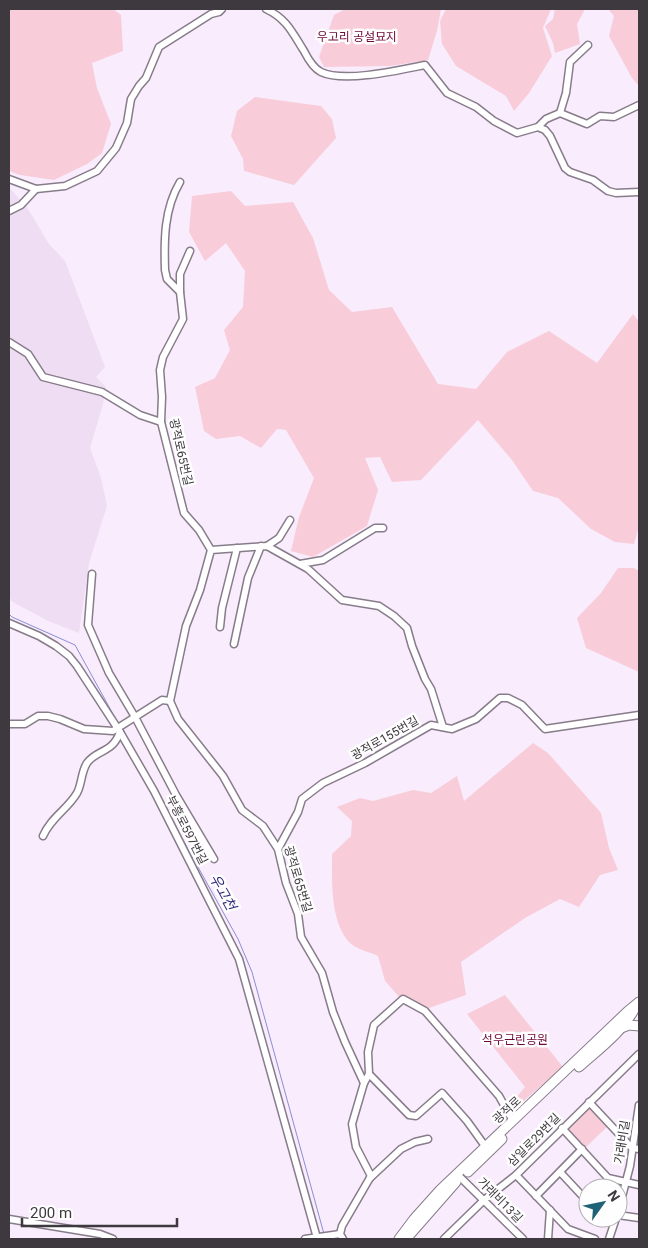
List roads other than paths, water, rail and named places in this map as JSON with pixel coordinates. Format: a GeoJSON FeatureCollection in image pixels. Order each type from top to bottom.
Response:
{"type":"FeatureCollection","features":[{"type":"Feature","properties":{"kind":"main road","name":"광적로"},"geometry":{"type":"LineString","coordinates":[[406,1239],[461,1178],[604,1045],[630,1018],[639,1004]]}},
{"type":"Feature","properties":{"kind":"main road","name":"광적로"},"geometry":{"type":"LineString","coordinates":[[399,1239],[440,1190],[628,1011],[639,1004]]}},
{"type":"Feature","properties":{"kind":"main road"},"geometry":{"type":"LineString","coordinates":[[619,1029],[629,1025],[639,1026]]}},
{"type":"Feature","properties":{"kind":"street"},"geometry":{"type":"LineString","coordinates":[[9,179],[36,189],[65,186],[97,171],[116,148],[127,123],[131,99],[146,78],[159,47],[222,9]]}},
{"type":"Feature","properties":{"kind":"street"},"geometry":{"type":"LineString","coordinates":[[266,9],[287,23],[310,63],[320,72],[332,76],[373,75],[424,65],[447,93],[476,107],[494,121],[517,133],[538,127],[551,115],[560,113],[588,124],[600,116],[614,117],[639,104]]}},
{"type":"Feature","properties":{"kind":"street"},"geometry":{"type":"LineString","coordinates":[[560,113],[566,93],[570,62],[588,46]]}},
{"type":"Feature","properties":{"kind":"street"},"geometry":{"type":"LineString","coordinates":[[538,127],[550,136],[565,168],[570,172],[593,180],[608,191],[616,193],[639,192]]}},
{"type":"Feature","properties":{"kind":"street"},"geometry":{"type":"LineString","coordinates":[[180,182],[167,214],[165,258],[167,278],[180,292]]}},
{"type":"Feature","properties":{"kind":"street"},"geometry":{"type":"LineString","coordinates":[[9,212],[21,205],[36,189]]}},
{"type":"Feature","properties":{"kind":"street"},"geometry":{"type":"LineString","coordinates":[[180,292],[180,274],[190,250]]}},
{"type":"Feature","properties":{"kind":"street","name":"광적로65번길"},"geometry":{"type":"LineString","coordinates":[[180,292],[183,319],[163,357],[160,370],[162,422],[184,513],[199,530],[211,550]]}},
{"type":"Feature","properties":{"kind":"street"},"geometry":{"type":"LineString","coordinates":[[9,342],[28,354],[43,377],[102,392],[140,415],[162,422]]}},
{"type":"Feature","properties":{"kind":"street"},"geometry":{"type":"LineString","coordinates":[[9,724],[25,724],[38,716],[48,716],[60,718],[84,729],[113,731],[119,729],[162,700],[170,701],[186,626],[200,590],[211,550],[264,546],[279,538],[290,520]]}},
{"type":"Feature","properties":{"kind":"street"},"geometry":{"type":"LineString","coordinates":[[300,564],[323,560],[375,528],[383,528]]}},
{"type":"Feature","properties":{"kind":"street"},"geometry":{"type":"LineString","coordinates":[[264,546],[308,569],[342,600],[379,606],[407,628],[412,646],[431,689],[443,727]]}},
{"type":"Feature","properties":{"kind":"street"},"geometry":{"type":"LineString","coordinates":[[234,644],[248,578],[264,546]]}},
{"type":"Feature","properties":{"kind":"street"},"geometry":{"type":"LineString","coordinates":[[220,628],[222,608],[237,548]]}},
{"type":"Feature","properties":{"kind":"street"},"geometry":{"type":"LineString","coordinates":[[92,574],[88,625],[109,673],[176,795],[214,859]]}},
{"type":"Feature","properties":{"kind":"street","name":"부흥로597번길"},"geometry":{"type":"LineString","coordinates":[[9,623],[39,636],[69,656],[119,729],[154,790],[239,959],[319,1238]]}},
{"type":"Feature","properties":{"kind":"street","name":"광적로155번길"},"geometry":{"type":"LineString","coordinates":[[278,849],[298,812],[302,799],[323,784],[366,763],[431,724],[452,729],[476,718],[500,698],[508,698],[522,705],[546,730],[639,715]]}},
{"type":"Feature","properties":{"kind":"street","name":"광적로65번길"},"geometry":{"type":"LineString","coordinates":[[170,701],[178,719],[224,776],[242,810],[263,826],[278,849],[286,883],[298,914],[301,937],[322,973],[342,1034],[364,1083]]}},
{"type":"Feature","properties":{"kind":"street"},"geometry":{"type":"LineString","coordinates":[[43,836],[48,825],[77,793],[88,761],[118,739],[119,729]]}},
{"type":"Feature","properties":{"kind":"street"},"geometry":{"type":"LineString","coordinates":[[370,1178],[371,1176],[356,1147],[352,1124],[364,1083],[369,1074],[368,1052],[374,1025],[403,999],[425,1011],[499,1096],[513,1121]]}},
{"type":"Feature","properties":{"kind":"street","name":"삼일로29번길"},"geometry":{"type":"LineString","coordinates":[[444,1239],[484,1200],[516,1174],[639,1054]]}},
{"type":"Feature","properties":{"kind":"street"},"geometry":{"type":"LineString","coordinates":[[369,1074],[409,1116],[416,1116],[442,1093],[467,1121],[485,1146]]}},
{"type":"Feature","properties":{"kind":"street"},"geometry":{"type":"LineString","coordinates":[[589,1102],[632,1148],[639,1149]]}},
{"type":"Feature","properties":{"kind":"street","name":"가래비길"},"geometry":{"type":"LineString","coordinates":[[627,1178],[639,1105]]}},
{"type":"Feature","properties":{"kind":"street"},"geometry":{"type":"LineString","coordinates":[[562,1128],[608,1178]]}},
{"type":"Feature","properties":{"kind":"street"},"geometry":{"type":"LineString","coordinates":[[305,1239],[339,1236],[342,1226],[370,1178],[401,1149],[415,1142],[428,1139]]}},
{"type":"Feature","properties":{"kind":"street"},"geometry":{"type":"LineString","coordinates":[[536,1196],[582,1149]]}},
{"type":"Feature","properties":{"kind":"street"},"geometry":{"type":"LineString","coordinates":[[560,1172],[578,1191]]}},
{"type":"Feature","properties":{"kind":"street"},"geometry":{"type":"LineString","coordinates":[[516,1174],[568,1229],[595,1239]]}},
{"type":"Feature","properties":{"kind":"street","name":"가래비13길"},"geometry":{"type":"LineString","coordinates":[[461,1178],[523,1239]]}},
{"type":"Feature","properties":{"kind":"street"},"geometry":{"type":"LineString","coordinates":[[548,1239],[550,1210]]}},
{"type":"Feature","properties":{"kind":"street"},"geometry":{"type":"LineString","coordinates":[[9,1219],[100,1234],[113,1239]]}},
{"type":"Feature","properties":{"kind":"waterway","name":"우고천"},"geometry":{"type":"LineString","coordinates":[[9,614],[75,645],[119,725]]}},
{"type":"Feature","properties":{"kind":"waterway","name":"우고천"},"geometry":{"type":"LineString","coordinates":[[174,824],[238,939],[252,972],[324,1234]]}},
{"type":"Feature","properties":{"kind":"park label","name":"우고리 공설묘지"},"geometry":{"type":"Point","coordinates":[357,37]}},
{"type":"Feature","properties":{"kind":"park label","name":"석우근린공원"},"geometry":{"type":"Point","coordinates":[515,1040]}}]}
